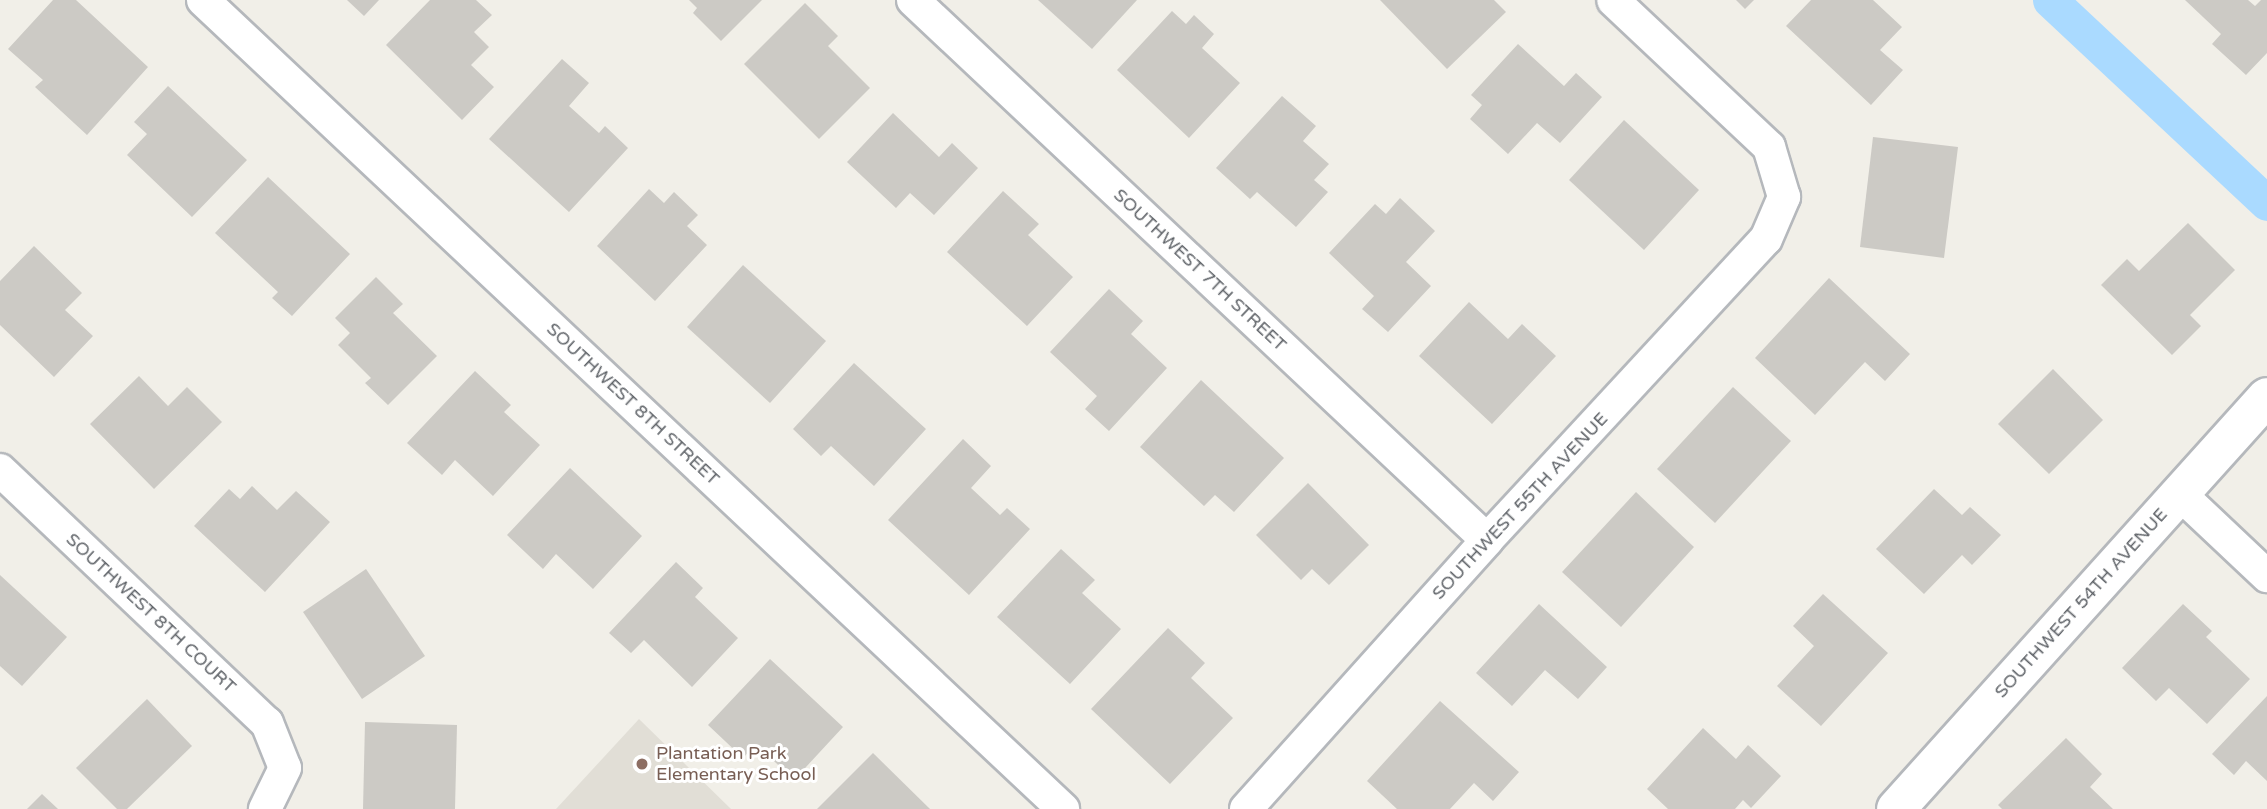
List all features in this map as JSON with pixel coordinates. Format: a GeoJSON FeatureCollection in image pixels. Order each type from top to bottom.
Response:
{"type":"FeatureCollection","features":[{"type":"Feature","properties":{"kind":"street","name":"SOUTHWEST 8TH STREET"},"geometry":{"type":"LineString","coordinates":[[203,0],[1063,809]]}},
{"type":"Feature","properties":{"kind":"street","name":"SOUTHWEST 7TH STREET"},"geometry":{"type":"LineString","coordinates":[[913,0],[1487,540]]}},
{"type":"Feature","properties":{"kind":"street","name":"SOUTHWEST 55TH AVENUE"},"geometry":{"type":"LineString","coordinates":[[1246,809],[1487,540],[1766,239],[1784,197],[1769,147],[1613,0]]}},
{"type":"Feature","properties":{"kind":"street","name":"SOUTHWEST 54TH AVENUE"},"geometry":{"type":"LineString","coordinates":[[1896,809],[2267,397]]}},
{"type":"Feature","properties":{"kind":"street","name":"SOUTHWEST 8TH COURT"},"geometry":{"type":"LineString","coordinates":[[0,470],[267,723],[285,768],[265,809]]}},
{"type":"Feature","properties":{"kind":"street"},"geometry":{"type":"LineString","coordinates":[[2180,494],[2267,576]]}},
{"type":"Feature","properties":{"kind":"shaded area","name":"Plantation Park Elementary School"},"geometry":{"type":"Polygon","coordinates":[[[639,719],[731,809],[556,809],[639,719]]]}},
{"type":"Feature","properties":{"kind":"building"},"geometry":{"type":"Polygon","coordinates":[[[53,0],[76,0],[148,67],[87,135],[35,87],[43,80],[8,49],[53,0]]]}},
{"type":"Feature","properties":{"kind":"building"},"geometry":{"type":"Polygon","coordinates":[[[347,0],[379,0],[364,16],[347,0]]]}},
{"type":"Feature","properties":{"kind":"building"},"geometry":{"type":"Polygon","coordinates":[[[430,0],[476,0],[492,15],[474,32],[489,47],[471,65],[494,87],[462,120],[386,45],[430,0]]]}},
{"type":"Feature","properties":{"kind":"building"},"geometry":{"type":"Polygon","coordinates":[[[689,0],[762,0],[721,41],[693,13],[697,8],[689,0]]]}},
{"type":"Feature","properties":{"kind":"building"},"geometry":{"type":"Polygon","coordinates":[[[1038,0],[1137,0],[1092,49],[1038,0]]]}},
{"type":"Feature","properties":{"kind":"building"},"geometry":{"type":"Polygon","coordinates":[[[1380,0],[1494,0],[1506,12],[1447,69],[1380,0]]]}},
{"type":"Feature","properties":{"kind":"building"},"geometry":{"type":"Polygon","coordinates":[[[1736,0],[1754,0],[1745,9],[1736,0]]]}},
{"type":"Feature","properties":{"kind":"building"},"geometry":{"type":"Polygon","coordinates":[[[1811,0],[1873,0],[1902,27],[1880,50],[1903,70],[1871,105],[1786,26],[1811,0]]]}},
{"type":"Feature","properties":{"kind":"building"},"geometry":{"type":"Polygon","coordinates":[[[2185,0],[2248,0],[2255,6],[2261,0],[2267,0],[2267,53],[2246,75],[2212,44],[2221,34],[2185,0]]]}},
{"type":"Feature","properties":{"kind":"building"},"geometry":{"type":"Polygon","coordinates":[[[805,3],[838,36],[828,46],[870,88],[819,139],[744,64],[805,3]]]}},
{"type":"Feature","properties":{"kind":"building"},"geometry":{"type":"Polygon","coordinates":[[[1172,11],[1186,24],[1194,15],[1214,34],[1202,48],[1240,83],[1189,138],[1117,70],[1172,11]]]}},
{"type":"Feature","properties":{"kind":"building"},"geometry":{"type":"Polygon","coordinates":[[[1518,44],[1564,86],[1576,73],[1602,97],[1560,143],[1537,123],[1508,154],[1470,119],[1482,105],[1471,95],[1518,44]]]}},
{"type":"Feature","properties":{"kind":"building"},"geometry":{"type":"Polygon","coordinates":[[[562,59],[589,83],[569,106],[599,133],[605,126],[628,148],[569,212],[489,139],[562,59]]]}},
{"type":"Feature","properties":{"kind":"building"},"geometry":{"type":"Polygon","coordinates":[[[168,86],[247,160],[192,217],[127,155],[147,134],[134,122],[168,86]]]}},
{"type":"Feature","properties":{"kind":"building"},"geometry":{"type":"Polygon","coordinates":[[[1282,96],[1316,126],[1303,141],[1329,164],[1314,180],[1328,192],[1296,227],[1257,192],[1250,199],[1216,168],[1282,96]]]}},
{"type":"Feature","properties":{"kind":"building"},"geometry":{"type":"Polygon","coordinates":[[[893,113],[939,157],[952,143],[978,168],[934,215],[910,193],[896,208],[847,162],[893,113]]]}},
{"type":"Feature","properties":{"kind":"building"},"geometry":{"type":"Polygon","coordinates":[[[1624,120],[1699,190],[1644,250],[1569,180],[1624,120]]]}},
{"type":"Feature","properties":{"kind":"building"},"geometry":{"type":"Polygon","coordinates":[[[1873,137],[1958,147],[1944,258],[1860,247],[1873,137]]]}},
{"type":"Feature","properties":{"kind":"building"},"geometry":{"type":"Polygon","coordinates":[[[268,177],[350,254],[292,316],[272,298],[278,292],[215,233],[268,177]]]}},
{"type":"Feature","properties":{"kind":"building"},"geometry":{"type":"Polygon","coordinates":[[[649,189],[664,203],[674,192],[698,215],[687,226],[707,245],[655,301],[597,246],[649,189]]]}},
{"type":"Feature","properties":{"kind":"building"},"geometry":{"type":"Polygon","coordinates":[[[1003,191],[1039,224],[1028,235],[1073,277],[1027,326],[947,252],[1003,191]]]}},
{"type":"Feature","properties":{"kind":"building"},"geometry":{"type":"Polygon","coordinates":[[[1400,198],[1435,231],[1406,262],[1431,286],[1388,332],[1362,309],[1374,296],[1329,253],[1375,204],[1386,214],[1400,198]]]}},
{"type":"Feature","properties":{"kind":"building"},"geometry":{"type":"Polygon","coordinates":[[[2188,223],[2235,270],[2190,315],[2201,326],[2172,355],[2101,285],[2127,259],[2139,271],[2188,223]]]}},
{"type":"Feature","properties":{"kind":"building"},"geometry":{"type":"Polygon","coordinates":[[[34,246],[82,293],[65,310],[93,336],[54,377],[0,325],[0,281],[34,246]]]}},
{"type":"Feature","properties":{"kind":"building"},"geometry":{"type":"Polygon","coordinates":[[[743,265],[826,341],[770,403],[687,327],[743,265]]]}},
{"type":"Feature","properties":{"kind":"building"},"geometry":{"type":"Polygon","coordinates":[[[376,277],[403,304],[393,313],[437,356],[388,405],[365,383],[371,378],[338,345],[350,333],[335,318],[376,277]]]}},
{"type":"Feature","properties":{"kind":"building"},"geometry":{"type":"Polygon","coordinates":[[[1829,278],[1910,354],[1885,381],[1865,362],[1815,415],[1755,358],[1829,278]]]}},
{"type":"Feature","properties":{"kind":"building"},"geometry":{"type":"Polygon","coordinates":[[[1109,289],[1143,321],[1131,334],[1167,368],[1109,431],[1085,409],[1097,396],[1050,352],[1109,289]]]}},
{"type":"Feature","properties":{"kind":"building"},"geometry":{"type":"Polygon","coordinates":[[[1469,302],[1508,339],[1522,324],[1556,356],[1492,424],[1419,356],[1469,302]]]}},
{"type":"Feature","properties":{"kind":"building"},"geometry":{"type":"Polygon","coordinates":[[[854,363],[926,429],[874,486],[831,446],[821,456],[793,429],[854,363]]]}},
{"type":"Feature","properties":{"kind":"building"},"geometry":{"type":"Polygon","coordinates":[[[2053,369],[2103,420],[2049,474],[1998,424],[2053,369]]]}},
{"type":"Feature","properties":{"kind":"building"},"geometry":{"type":"Polygon","coordinates":[[[475,371],[511,405],[504,412],[540,445],[493,496],[455,460],[442,475],[407,443],[475,371]]]}},
{"type":"Feature","properties":{"kind":"building"},"geometry":{"type":"Polygon","coordinates":[[[139,376],[168,406],[187,387],[222,422],[154,489],[90,424],[139,376]]]}},
{"type":"Feature","properties":{"kind":"building"},"geometry":{"type":"Polygon","coordinates":[[[1201,380],[1284,458],[1234,512],[1215,495],[1204,506],[1140,447],[1201,380]]]}},
{"type":"Feature","properties":{"kind":"building"},"geometry":{"type":"Polygon","coordinates":[[[1733,387],[1791,441],[1715,523],[1657,469],[1733,387]]]}},
{"type":"Feature","properties":{"kind":"building"},"geometry":{"type":"Polygon","coordinates":[[[963,439],[991,466],[971,488],[1000,515],[1007,508],[1030,529],[969,595],[888,520],[963,439]]]}},
{"type":"Feature","properties":{"kind":"building"},"geometry":{"type":"Polygon","coordinates":[[[570,468],[642,536],[593,589],[556,554],[543,569],[507,535],[570,468]]]}},
{"type":"Feature","properties":{"kind":"building"},"geometry":{"type":"Polygon","coordinates":[[[1308,483],[1369,545],[1329,585],[1312,569],[1301,580],[1256,535],[1308,483]]]}},
{"type":"Feature","properties":{"kind":"building"},"geometry":{"type":"Polygon","coordinates":[[[252,486],[277,510],[296,491],[330,522],[265,592],[194,526],[229,489],[240,499],[252,486]]]}},
{"type":"Feature","properties":{"kind":"building"},"geometry":{"type":"Polygon","coordinates":[[[1934,489],[1962,515],[1970,507],[2001,535],[1972,565],[1962,555],[1924,594],[1876,549],[1934,489]]]}},
{"type":"Feature","properties":{"kind":"building"},"geometry":{"type":"Polygon","coordinates":[[[1636,492],[1694,547],[1621,627],[1562,572],[1636,492]]]}},
{"type":"Feature","properties":{"kind":"building"},"geometry":{"type":"Polygon","coordinates":[[[1061,549],[1095,580],[1082,593],[1121,629],[1070,684],[997,617],[1061,549]]]}},
{"type":"Feature","properties":{"kind":"building"},"geometry":{"type":"Polygon","coordinates":[[[676,562],[703,588],[695,597],[738,638],[692,687],[644,640],[631,653],[609,633],[676,562]]]}},
{"type":"Feature","properties":{"kind":"building"},"geometry":{"type":"Polygon","coordinates":[[[366,569],[425,656],[362,699],[303,612],[366,569]]]}},
{"type":"Feature","properties":{"kind":"building"},"geometry":{"type":"Polygon","coordinates":[[[0,575],[67,637],[22,686],[0,666],[0,575]]]}},
{"type":"Feature","properties":{"kind":"building"},"geometry":{"type":"Polygon","coordinates":[[[1823,594],[1888,653],[1821,726],[1777,686],[1814,646],[1793,626],[1823,594]]]}},
{"type":"Feature","properties":{"kind":"building"},"geometry":{"type":"Polygon","coordinates":[[[1539,604],[1607,667],[1578,699],[1545,670],[1512,706],[1476,673],[1539,604]]]}},
{"type":"Feature","properties":{"kind":"building"},"geometry":{"type":"Polygon","coordinates":[[[2183,604],[2212,631],[2206,637],[2250,679],[2207,724],[2169,688],[2156,701],[2122,668],[2183,604]]]}},
{"type":"Feature","properties":{"kind":"building"},"geometry":{"type":"Polygon","coordinates":[[[1168,628],[1205,663],[1191,678],[1233,718],[1170,784],[1091,709],[1168,628]]]}},
{"type":"Feature","properties":{"kind":"building"},"geometry":{"type":"Polygon","coordinates":[[[770,659],[843,727],[794,780],[756,744],[743,758],[708,725],[770,659]]]}},
{"type":"Feature","properties":{"kind":"building"},"geometry":{"type":"Polygon","coordinates":[[[2267,696],[2267,781],[2246,761],[2234,775],[2212,754],[2267,696]]]}},
{"type":"Feature","properties":{"kind":"building"},"geometry":{"type":"Polygon","coordinates":[[[147,699],[192,746],[127,809],[117,809],[76,768],[147,699]]]}},
{"type":"Feature","properties":{"kind":"building"},"geometry":{"type":"Polygon","coordinates":[[[1440,701],[1519,772],[1493,801],[1474,783],[1450,809],[1397,809],[1367,781],[1440,701]]]}},
{"type":"Feature","properties":{"kind":"building"},"geometry":{"type":"Polygon","coordinates":[[[365,722],[457,725],[455,809],[363,809],[365,722]]]}},
{"type":"Feature","properties":{"kind":"building"},"geometry":{"type":"Polygon","coordinates":[[[1703,728],[1736,759],[1748,745],[1781,776],[1751,808],[1743,800],[1735,809],[1668,809],[1647,789],[1703,728]]]}},
{"type":"Feature","properties":{"kind":"building"},"geometry":{"type":"Polygon","coordinates":[[[2066,738],[2102,774],[2090,787],[2113,809],[2002,809],[1998,805],[2066,738]]]}},
{"type":"Feature","properties":{"kind":"building"},"geometry":{"type":"Polygon","coordinates":[[[873,753],[930,809],[817,809],[873,753]]]}},
{"type":"Feature","properties":{"kind":"building"},"geometry":{"type":"Polygon","coordinates":[[[42,794],[58,809],[27,809],[42,794]]]}},
{"type":"Feature","properties":{"kind":"waterway"},"geometry":{"type":"LineString","coordinates":[[2050,0],[2267,203]]}},
{"type":"Feature","properties":{"kind":"place","name":"Plantation Park Elementary School"},"geometry":{"type":"Point","coordinates":[642,764]}}]}
